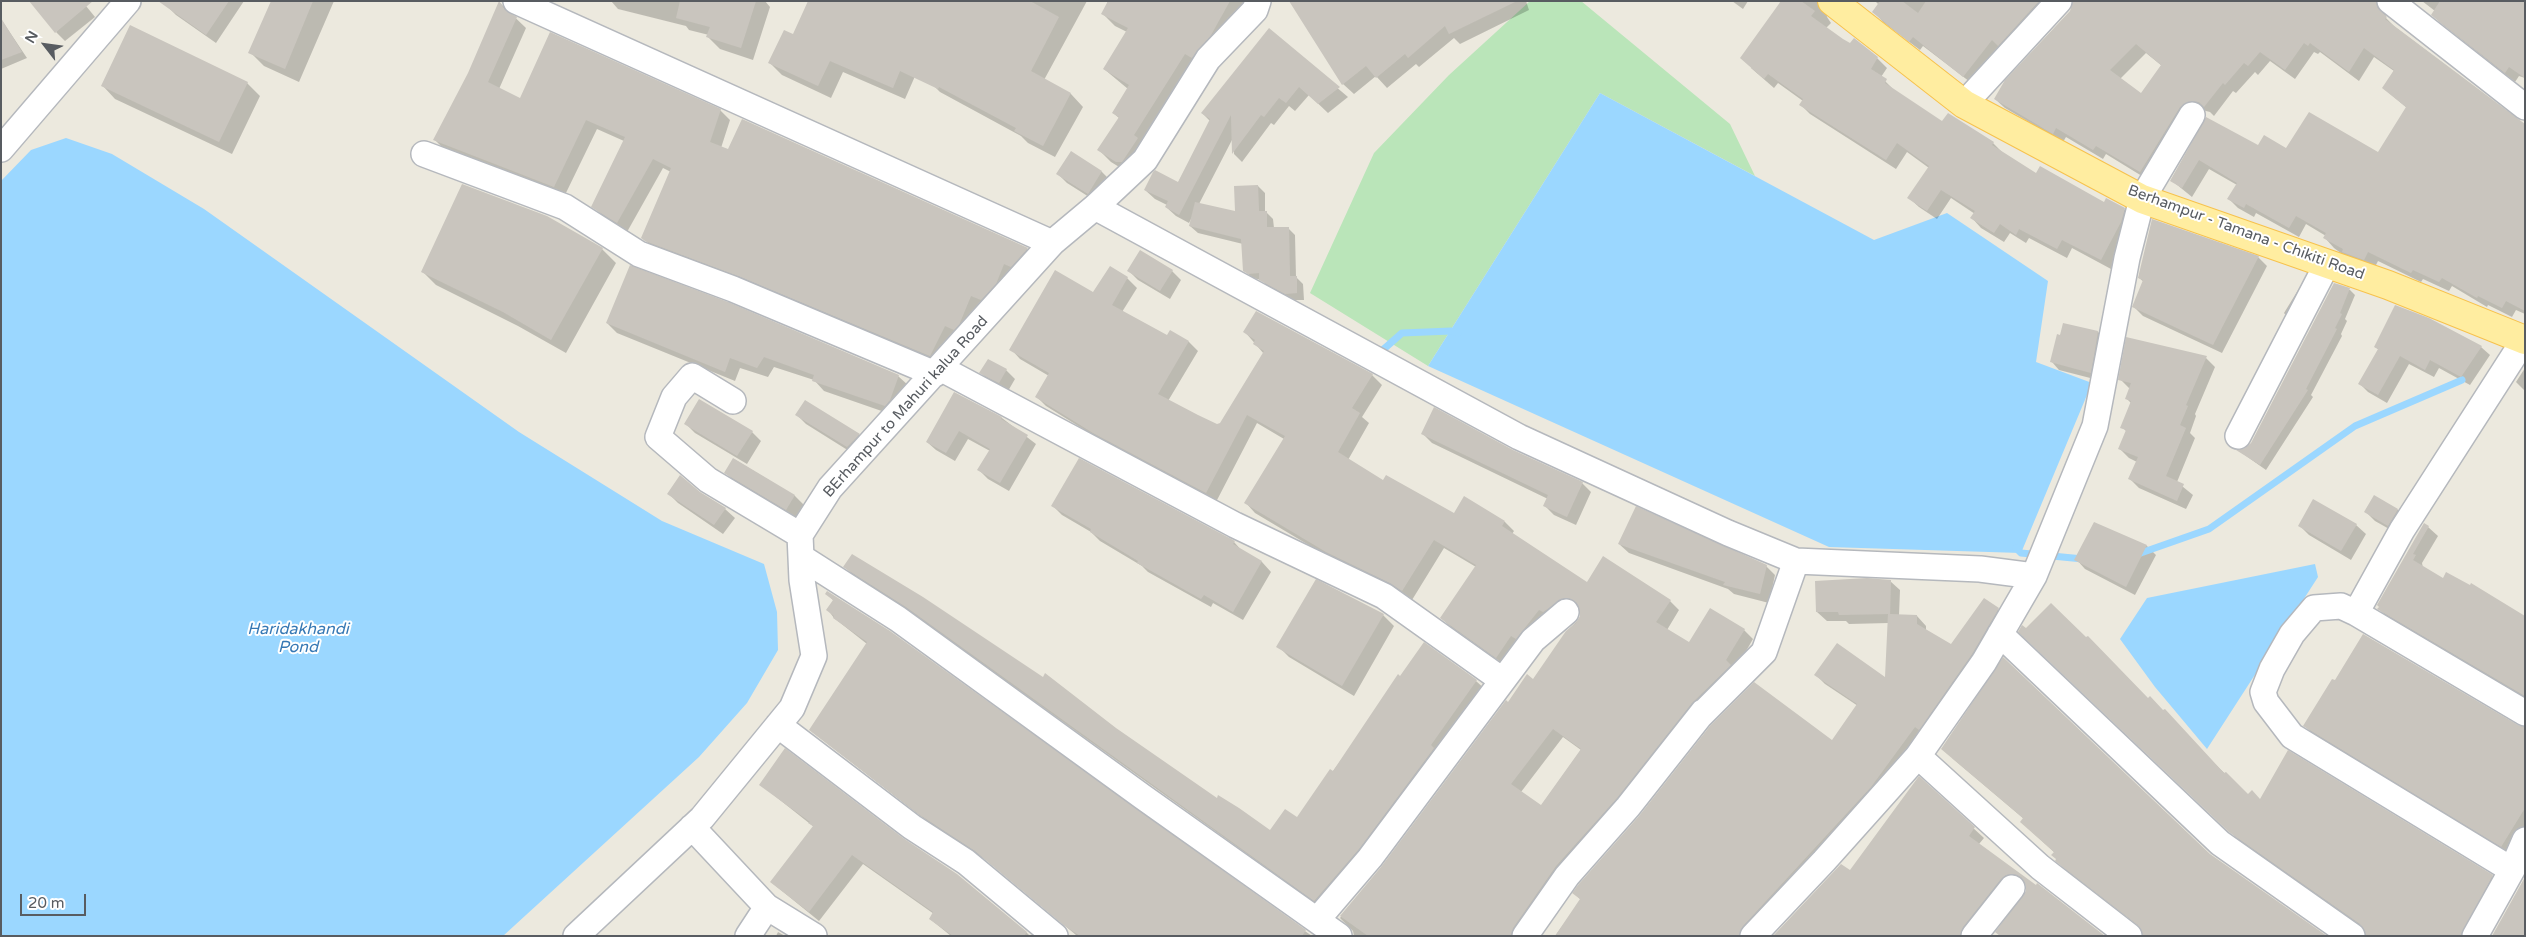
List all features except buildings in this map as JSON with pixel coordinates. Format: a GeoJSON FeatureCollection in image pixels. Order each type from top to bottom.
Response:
{"type":"FeatureCollection","features":[{"type":"Feature","properties":{"kind":"main road","name":"Berhampur - Tamana - Chikiti Road"},"geometry":{"type":"LineString","coordinates":[[1832,1],[1964,104],[2142,199],[2388,285],[2524,340]]}},
{"type":"Feature","properties":{"kind":"street"},"geometry":{"type":"LineString","coordinates":[[1,149],[128,1]]}},
{"type":"Feature","properties":{"kind":"street"},"geometry":{"type":"LineString","coordinates":[[516,1],[1052,243]]}},
{"type":"Feature","properties":{"kind":"street","name":"BErhampur to Mahuri kalua Road"},"geometry":{"type":"LineString","coordinates":[[801,546],[830,488],[1052,243],[1145,160],[1208,59],[1255,10],[1258,1]]}},
{"type":"Feature","properties":{"kind":"street"},"geometry":{"type":"LineString","coordinates":[[1964,104],[2059,1]]}},
{"type":"Feature","properties":{"kind":"street"},"geometry":{"type":"LineString","coordinates":[[2390,1],[2525,108]]}},
{"type":"Feature","properties":{"kind":"street"},"geometry":{"type":"LineString","coordinates":[[1753,936],[1824,861],[1918,756],[1984,662],[2034,576],[2095,426],[2127,258],[2142,199],[2192,114]]}},
{"type":"Feature","properties":{"kind":"street"},"geometry":{"type":"LineString","coordinates":[[424,154],[565,207],[639,254],[733,289],[938,371],[1234,525],[1384,596],[1502,680]]}},
{"type":"Feature","properties":{"kind":"street"},"geometry":{"type":"LineString","coordinates":[[1094,207],[1519,437],[1728,533],[1796,561],[1980,569],[2034,576]]}},
{"type":"Feature","properties":{"kind":"street"},"geometry":{"type":"LineString","coordinates":[[2238,436],[2327,264]]}},
{"type":"Feature","properties":{"kind":"street"},"geometry":{"type":"LineString","coordinates":[[2356,613],[2402,530],[2524,340]]}},
{"type":"Feature","properties":{"kind":"street"},"geometry":{"type":"LineString","coordinates":[[733,401],[692,376],[674,397],[658,437],[708,480],[1339,936]]}},
{"type":"Feature","properties":{"kind":"street"},"geometry":{"type":"LineString","coordinates":[[576,936],[692,827],[792,708],[814,656],[802,580],[801,546]]}},
{"type":"Feature","properties":{"kind":"street"},"geometry":{"type":"LineString","coordinates":[[1524,936],[1567,876],[1628,807],[1701,714],[1764,652],[1796,561]]}},
{"type":"Feature","properties":{"kind":"street"},"geometry":{"type":"LineString","coordinates":[[2512,870],[2292,736],[2266,702],[2263,692],[2272,670],[2292,634],[2314,608],[2341,606],[2525,713]]}},
{"type":"Feature","properties":{"kind":"street"},"geometry":{"type":"LineString","coordinates":[[1317,920],[1370,858],[1474,722],[1502,680],[1533,640],[1566,612]]}},
{"type":"Feature","properties":{"kind":"street"},"geometry":{"type":"LineString","coordinates":[[2000,634],[2220,843],[2352,936]]}},
{"type":"Feature","properties":{"kind":"street"},"geometry":{"type":"LineString","coordinates":[[778,725],[912,827],[966,862],[1055,936]]}},
{"type":"Feature","properties":{"kind":"street"},"geometry":{"type":"LineString","coordinates":[[1918,756],[2040,867],[2129,936]]}},
{"type":"Feature","properties":{"kind":"street"},"geometry":{"type":"LineString","coordinates":[[692,827],[767,907],[814,936]]}},
{"type":"Feature","properties":{"kind":"street"},"geometry":{"type":"LineString","coordinates":[[2475,936],[2512,870],[2525,840]]}},
{"type":"Feature","properties":{"kind":"street"},"geometry":{"type":"LineString","coordinates":[[1978,934],[2012,888]]}},
{"type":"Feature","properties":{"kind":"street"},"geometry":{"type":"LineString","coordinates":[[748,936],[767,907]]}},
{"type":"Feature","properties":{"kind":"green space"},"geometry":{"type":"Polygon","coordinates":[[[1530,1],[1581,1],[1730,124],[1755,176],[1600,93],[1428,366],[1310,293],[1374,153],[1449,75],[1530,1]]]}},
{"type":"Feature","properties":{"kind":"water"},"geometry":{"type":"Polygon","coordinates":[[[1600,93],[1874,240],[1947,213],[2048,281],[2036,362],[2092,383],[2021,553],[1829,547],[1428,366],[1600,93]]]}},
{"type":"Feature","properties":{"kind":"water","name":"Haridakhandi Pond"},"geometry":{"type":"Polygon","coordinates":[[[66,138],[112,154],[204,209],[519,432],[662,521],[764,564],[777,612],[778,650],[747,703],[699,757],[503,936],[1,936],[1,181],[31,150],[66,138]]]}},
{"type":"Feature","properties":{"kind":"water"},"geometry":{"type":"Polygon","coordinates":[[[2315,564],[2318,577],[2207,749],[2155,687],[2120,639],[2147,598],[2315,564]]]}},
{"type":"Feature","properties":{"kind":"waterway"},"geometry":{"type":"LineString","coordinates":[[1377,355],[1402,333],[1451,331],[1458,333]]}},
{"type":"Feature","properties":{"kind":"waterway"},"geometry":{"type":"LineString","coordinates":[[2135,555],[2209,529],[2355,426],[2462,380]]}},
{"type":"Feature","properties":{"kind":"waterway"},"geometry":{"type":"LineString","coordinates":[[2016,548],[2021,553],[2083,559]]}}]}
